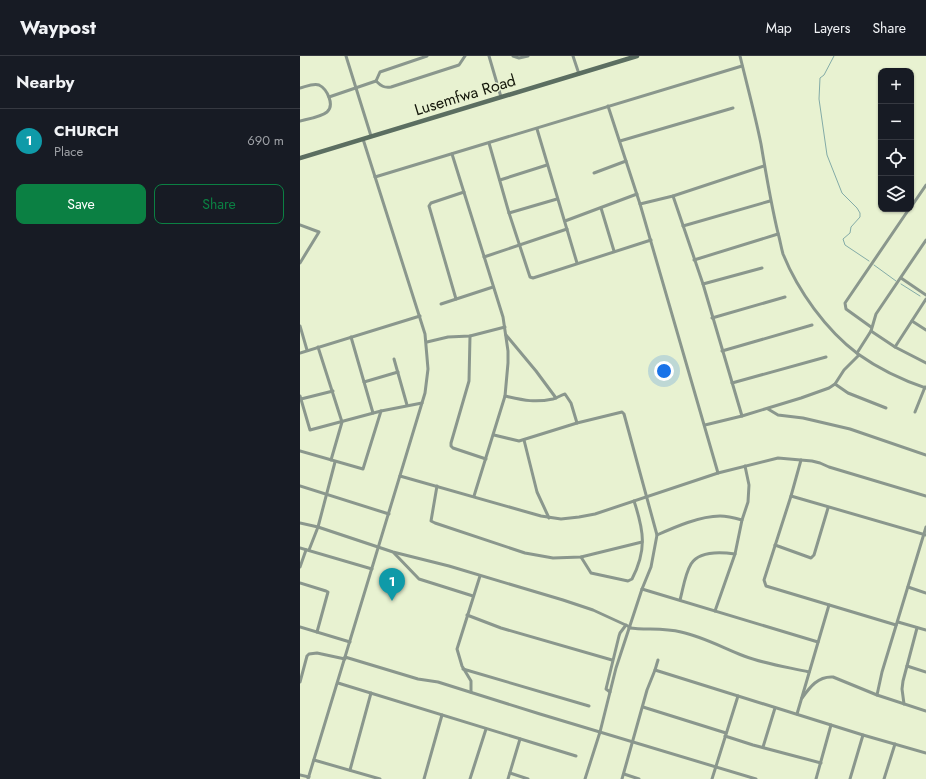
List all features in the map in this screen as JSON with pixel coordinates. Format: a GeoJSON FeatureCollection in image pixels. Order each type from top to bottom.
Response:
{"type":"FeatureCollection","features":[{"type":"Feature","properties":{"kind":"street"},"geometry":{"type":"LineString","coordinates":[[346,56],[355,89],[371,136]]}},
{"type":"Feature","properties":{"kind":"street"},"geometry":{"type":"LineString","coordinates":[[329,97],[376,81],[380,72],[427,56]]}},
{"type":"Feature","properties":{"kind":"street"},"geometry":{"type":"LineString","coordinates":[[376,81],[382,87],[391,87],[459,65],[465,56]]}},
{"type":"Feature","properties":{"kind":"street"},"geometry":{"type":"LineString","coordinates":[[490,56],[501,97]]}},
{"type":"Feature","properties":{"kind":"street"},"geometry":{"type":"LineString","coordinates":[[513,56],[519,58],[528,56]]}},
{"type":"Feature","properties":{"kind":"street"},"geometry":{"type":"LineString","coordinates":[[573,56],[579,74]]}},
{"type":"Feature","properties":{"kind":"street","name":"Lusemfwa Road"},"geometry":{"type":"LineString","coordinates":[[300,158],[637,56]]}},
{"type":"Feature","properties":{"kind":"street"},"geometry":{"type":"LineString","coordinates":[[740,56],[756,121],[770,201],[782,252],[805,297],[825,322],[858,354],[884,370],[925,388],[915,412]]}},
{"type":"Feature","properties":{"kind":"street"},"geometry":{"type":"LineString","coordinates":[[375,177],[742,66]]}},
{"type":"Feature","properties":{"kind":"street"},"geometry":{"type":"LineString","coordinates":[[300,88],[317,85],[322,87],[329,97],[330,108],[326,113],[300,121]]}},
{"type":"Feature","properties":{"kind":"street"},"geometry":{"type":"LineString","coordinates":[[608,106],[651,240],[718,474]]}},
{"type":"Feature","properties":{"kind":"street"},"geometry":{"type":"LineString","coordinates":[[620,141],[733,108]]}},
{"type":"Feature","properties":{"kind":"street"},"geometry":{"type":"LineString","coordinates":[[537,129],[577,263]]}},
{"type":"Feature","properties":{"kind":"street"},"geometry":{"type":"LineString","coordinates":[[300,775],[309,778],[425,393],[428,369],[427,342],[420,316],[363,139]]}},
{"type":"Feature","properties":{"kind":"street"},"geometry":{"type":"LineString","coordinates":[[489,143],[530,277],[533,278],[651,240]]}},
{"type":"Feature","properties":{"kind":"street"},"geometry":{"type":"LineString","coordinates":[[452,154],[505,327],[508,363],[505,396],[474,496]]}},
{"type":"Feature","properties":{"kind":"street"},"geometry":{"type":"LineString","coordinates":[[594,173],[626,161]]}},
{"type":"Feature","properties":{"kind":"street"},"geometry":{"type":"LineString","coordinates":[[500,180],[547,164]]}},
{"type":"Feature","properties":{"kind":"street"},"geometry":{"type":"LineString","coordinates":[[640,204],[673,196],[764,166]]}},
{"type":"Feature","properties":{"kind":"street"},"geometry":{"type":"LineString","coordinates":[[914,202],[926,185]]}},
{"type":"Feature","properties":{"kind":"street"},"geometry":{"type":"LineString","coordinates":[[456,300],[428,206],[431,203],[464,192]]}},
{"type":"Feature","properties":{"kind":"street"},"geometry":{"type":"LineString","coordinates":[[565,221],[637,194]]}},
{"type":"Feature","properties":{"kind":"street"},"geometry":{"type":"LineString","coordinates":[[673,196],[702,284],[742,416]]}},
{"type":"Feature","properties":{"kind":"street"},"geometry":{"type":"LineString","coordinates":[[509,212],[557,199]]}},
{"type":"Feature","properties":{"kind":"street"},"geometry":{"type":"LineString","coordinates":[[683,226],[770,201]]}},
{"type":"Feature","properties":{"kind":"street"},"geometry":{"type":"LineString","coordinates":[[601,208],[614,252]]}},
{"type":"Feature","properties":{"kind":"street"},"geometry":{"type":"LineString","coordinates":[[907,212],[845,303],[846,309],[895,347],[926,363]]}},
{"type":"Feature","properties":{"kind":"street"},"geometry":{"type":"LineString","coordinates":[[300,225],[319,232],[300,263]]}},
{"type":"Feature","properties":{"kind":"street"},"geometry":{"type":"LineString","coordinates":[[484,257],[567,229]]}},
{"type":"Feature","properties":{"kind":"street"},"geometry":{"type":"LineString","coordinates":[[694,260],[778,234]]}},
{"type":"Feature","properties":{"kind":"street"},"geometry":{"type":"LineString","coordinates":[[705,425],[768,409],[823,391],[835,384],[844,370],[858,354],[871,329],[876,314],[926,240]]}},
{"type":"Feature","properties":{"kind":"street"},"geometry":{"type":"LineString","coordinates":[[702,284],[762,268]]}},
{"type":"Feature","properties":{"kind":"street"},"geometry":{"type":"LineString","coordinates":[[901,278],[926,295]]}},
{"type":"Feature","properties":{"kind":"street"},"geometry":{"type":"LineString","coordinates":[[441,304],[493,287]]}},
{"type":"Feature","properties":{"kind":"street"},"geometry":{"type":"LineString","coordinates":[[712,318],[785,297]]}},
{"type":"Feature","properties":{"kind":"street"},"geometry":{"type":"LineString","coordinates":[[895,347],[926,299]]}},
{"type":"Feature","properties":{"kind":"street"},"geometry":{"type":"LineString","coordinates":[[300,352],[318,348],[420,316]]}},
{"type":"Feature","properties":{"kind":"street"},"geometry":{"type":"LineString","coordinates":[[912,321],[926,330]]}},
{"type":"Feature","properties":{"kind":"street"},"geometry":{"type":"LineString","coordinates":[[722,351],[812,325]]}},
{"type":"Feature","properties":{"kind":"street"},"geometry":{"type":"LineString","coordinates":[[300,326],[308,350]]}},
{"type":"Feature","properties":{"kind":"street"},"geometry":{"type":"LineString","coordinates":[[427,342],[448,337],[470,336],[505,327]]}},
{"type":"Feature","properties":{"kind":"street"},"geometry":{"type":"LineString","coordinates":[[506,335],[556,398]]}},
{"type":"Feature","properties":{"kind":"street"},"geometry":{"type":"LineString","coordinates":[[470,336],[469,381],[451,446],[486,459]]}},
{"type":"Feature","properties":{"kind":"street"},"geometry":{"type":"LineString","coordinates":[[351,337],[373,413]]}},
{"type":"Feature","properties":{"kind":"street"},"geometry":{"type":"LineString","coordinates":[[318,348],[342,422],[331,460]]}},
{"type":"Feature","properties":{"kind":"street"},"geometry":{"type":"LineString","coordinates":[[732,383],[826,357]]}},
{"type":"Feature","properties":{"kind":"street"},"geometry":{"type":"LineString","coordinates":[[394,358],[407,405]]}},
{"type":"Feature","properties":{"kind":"street"},"geometry":{"type":"LineString","coordinates":[[364,382],[398,372]]}},
{"type":"Feature","properties":{"kind":"street"},"geometry":{"type":"LineString","coordinates":[[835,384],[848,393],[886,408]]}},
{"type":"Feature","properties":{"kind":"street"},"geometry":{"type":"LineString","coordinates":[[333,391],[301,398],[310,430],[381,411],[422,403]]}},
{"type":"Feature","properties":{"kind":"street"},"geometry":{"type":"LineString","coordinates":[[505,396],[529,402],[556,398],[563,394],[567,396],[571,403],[577,424]]}},
{"type":"Feature","properties":{"kind":"street"},"geometry":{"type":"LineString","coordinates":[[768,409],[778,415],[803,418],[850,429],[926,455]]}},
{"type":"Feature","properties":{"kind":"street"},"geometry":{"type":"LineString","coordinates":[[300,451],[363,469],[381,411]]}},
{"type":"Feature","properties":{"kind":"street"},"geometry":{"type":"LineString","coordinates":[[494,435],[516,441],[524,440],[622,412],[624,414],[657,534],[654,558],[642,589],[585,779]]}},
{"type":"Feature","properties":{"kind":"street"},"geometry":{"type":"LineString","coordinates":[[524,440],[537,492],[549,518]]}},
{"type":"Feature","properties":{"kind":"street"},"geometry":{"type":"LineString","coordinates":[[400,476],[474,496],[531,514],[561,519],[595,514],[718,474],[778,458],[820,463],[829,468],[926,496]]}},
{"type":"Feature","properties":{"kind":"street"},"geometry":{"type":"LineString","coordinates":[[801,460],[764,580],[766,586],[897,624],[926,630]]}},
{"type":"Feature","properties":{"kind":"street"},"geometry":{"type":"LineString","coordinates":[[300,567],[318,527],[336,462]]}},
{"type":"Feature","properties":{"kind":"street"},"geometry":{"type":"LineString","coordinates":[[715,611],[735,554],[742,520],[750,493],[745,466]]}},
{"type":"Feature","properties":{"kind":"street"},"geometry":{"type":"LineString","coordinates":[[300,486],[389,514]]}},
{"type":"Feature","properties":{"kind":"street"},"geometry":{"type":"LineString","coordinates":[[438,486],[431,521],[536,556],[553,558],[581,557],[642,542]]}},
{"type":"Feature","properties":{"kind":"street"},"geometry":{"type":"LineString","coordinates":[[791,496],[925,535]]}},
{"type":"Feature","properties":{"kind":"street"},"geometry":{"type":"LineString","coordinates":[[581,557],[591,573],[630,581],[638,569],[642,554],[643,529],[634,501]]}},
{"type":"Feature","properties":{"kind":"street"},"geometry":{"type":"LineString","coordinates":[[775,545],[811,558],[814,555],[828,508]]}},
{"type":"Feature","properties":{"kind":"street"},"geometry":{"type":"LineString","coordinates":[[657,534],[688,522],[716,516],[728,516],[742,520]]}},
{"type":"Feature","properties":{"kind":"street"},"geometry":{"type":"LineString","coordinates":[[300,523],[318,527],[393,552],[449,566],[581,606],[630,628],[665,628],[710,640],[752,659],[781,667],[809,672]]}},
{"type":"Feature","properties":{"kind":"street"},"geometry":{"type":"LineString","coordinates":[[878,695],[880,679],[925,535],[926,527]]}},
{"type":"Feature","properties":{"kind":"street"},"geometry":{"type":"LineString","coordinates":[[300,548],[372,570]]}},
{"type":"Feature","properties":{"kind":"street"},"geometry":{"type":"LineString","coordinates":[[393,552],[419,579],[473,596]]}},
{"type":"Feature","properties":{"kind":"street"},"geometry":{"type":"LineString","coordinates":[[680,600],[690,566],[695,560],[718,552],[735,554]]}},
{"type":"Feature","properties":{"kind":"street"},"geometry":{"type":"LineString","coordinates":[[471,692],[471,681],[463,669],[457,649],[480,576]]}},
{"type":"Feature","properties":{"kind":"street"},"geometry":{"type":"LineString","coordinates":[[300,583],[328,592],[317,632]]}},
{"type":"Feature","properties":{"kind":"street"},"geometry":{"type":"LineString","coordinates":[[908,587],[926,593]]}},
{"type":"Feature","properties":{"kind":"street"},"geometry":{"type":"LineString","coordinates":[[642,589],[818,642]]}},
{"type":"Feature","properties":{"kind":"street"},"geometry":{"type":"LineString","coordinates":[[797,714],[829,605]]}},
{"type":"Feature","properties":{"kind":"street"},"geometry":{"type":"LineString","coordinates":[[467,615],[501,628],[612,660]]}},
{"type":"Feature","properties":{"kind":"street"},"geometry":{"type":"LineString","coordinates":[[610,692],[606,689],[612,660],[620,632],[626,625]]}},
{"type":"Feature","properties":{"kind":"street"},"geometry":{"type":"LineString","coordinates":[[300,627],[350,642]]}},
{"type":"Feature","properties":{"kind":"street"},"geometry":{"type":"LineString","coordinates":[[904,704],[902,689],[917,628]]}},
{"type":"Feature","properties":{"kind":"street"},"geometry":{"type":"LineString","coordinates":[[300,682],[302,668],[307,656],[311,653],[345,658],[411,677],[438,682],[753,779]]}},
{"type":"Feature","properties":{"kind":"street"},"geometry":{"type":"LineString","coordinates":[[622,779],[634,742],[642,707],[658,660]]}},
{"type":"Feature","properties":{"kind":"street"},"geometry":{"type":"LineString","coordinates":[[907,666],[926,672]]}},
{"type":"Feature","properties":{"kind":"street"},"geometry":{"type":"LineString","coordinates":[[463,669],[589,706]]}},
{"type":"Feature","properties":{"kind":"street"},"geometry":{"type":"LineString","coordinates":[[654,670],[926,753]]}},
{"type":"Feature","properties":{"kind":"street"},"geometry":{"type":"LineString","coordinates":[[802,698],[813,684],[826,676],[842,680],[878,695],[926,711]]}},
{"type":"Feature","properties":{"kind":"street"},"geometry":{"type":"LineString","coordinates":[[338,683],[576,756]]}},
{"type":"Feature","properties":{"kind":"street"},"geometry":{"type":"LineString","coordinates":[[350,770],[371,693]]}},
{"type":"Feature","properties":{"kind":"street"},"geometry":{"type":"LineString","coordinates":[[712,779],[738,696]]}},
{"type":"Feature","properties":{"kind":"street"},"geometry":{"type":"LineString","coordinates":[[642,707],[763,747],[821,763]]}},
{"type":"Feature","properties":{"kind":"street"},"geometry":{"type":"LineString","coordinates":[[763,747],[775,708]]}},
{"type":"Feature","properties":{"kind":"street"},"geometry":{"type":"LineString","coordinates":[[424,779],[442,715]]}},
{"type":"Feature","properties":{"kind":"street"},"geometry":{"type":"LineString","coordinates":[[816,779],[831,725]]}},
{"type":"Feature","properties":{"kind":"street"},"geometry":{"type":"LineString","coordinates":[[470,779],[486,728]]}},
{"type":"Feature","properties":{"kind":"street"},"geometry":{"type":"LineString","coordinates":[[850,779],[863,735]]}},
{"type":"Feature","properties":{"kind":"street"},"geometry":{"type":"LineString","coordinates":[[508,779],[520,739]]}},
{"type":"Feature","properties":{"kind":"street"},"geometry":{"type":"LineString","coordinates":[[884,779],[895,744]]}},
{"type":"Feature","properties":{"kind":"street"},"geometry":{"type":"LineString","coordinates":[[314,760],[380,779]]}},
{"type":"Feature","properties":{"kind":"street"},"geometry":{"type":"LineString","coordinates":[[510,773],[528,779]]}},
{"type":"Feature","properties":{"kind":"street"},"geometry":{"type":"LineString","coordinates":[[624,774],[639,779]]}},
{"type":"Feature","properties":{"kind":"waterway"},"geometry":{"type":"LineString","coordinates":[[834,56],[824,75],[820,78],[819,99],[827,155],[842,193],[860,213],[860,217],[851,227],[850,233],[843,239],[845,245],[869,261]]}},
{"type":"Feature","properties":{"kind":"waterway"},"geometry":{"type":"LineString","coordinates":[[874,265],[896,281]]}},
{"type":"Feature","properties":{"kind":"waterway"},"geometry":{"type":"LineString","coordinates":[[901,284],[920,296]]}},
{"type":"Feature","properties":{"kind":"place","name":"CHURCH"},"geometry":{"type":"Point","coordinates":[392,601]}}]}
